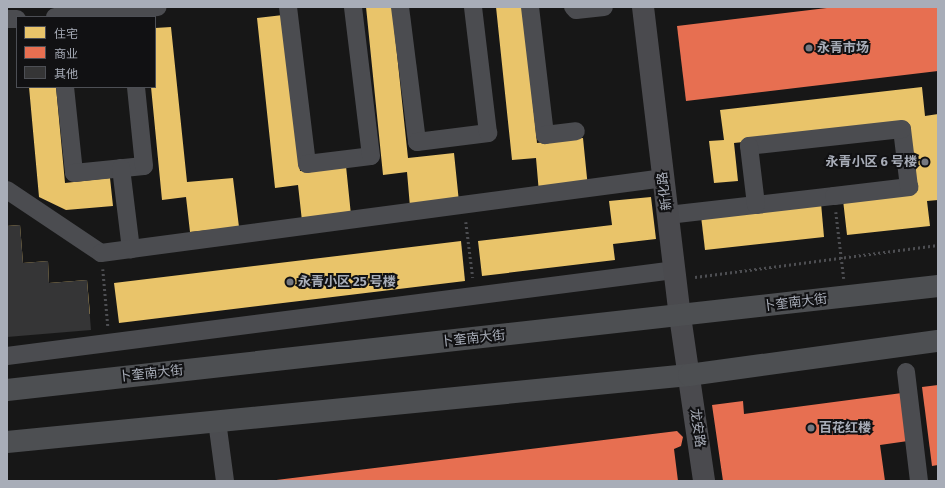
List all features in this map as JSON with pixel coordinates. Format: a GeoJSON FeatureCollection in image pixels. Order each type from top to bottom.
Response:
{"type":"FeatureCollection","features":[{"type":"Feature","properties":{"kind":"main road","name":"卜奎南大街"},"geometry":{"type":"LineString","coordinates":[[7,390],[938,286]]}},
{"type":"Feature","properties":{"kind":"main road"},"geometry":{"type":"LineString","coordinates":[[7,442],[689,374],[938,341]]}},
{"type":"Feature","properties":{"kind":"street"},"geometry":{"type":"LineString","coordinates":[[60,16],[71,12],[130,11],[158,7]]}},
{"type":"Feature","properties":{"kind":"street"},"geometry":{"type":"LineString","coordinates":[[288,7],[308,164],[371,156],[353,7]]}},
{"type":"Feature","properties":{"kind":"street"},"geometry":{"type":"LineString","coordinates":[[400,7],[417,142],[488,133],[473,7]]}},
{"type":"Feature","properties":{"kind":"street"},"geometry":{"type":"LineString","coordinates":[[530,7],[544,135],[576,131]]}},
{"type":"Feature","properties":{"kind":"street"},"geometry":{"type":"LineString","coordinates":[[575,8],[604,7]]}},
{"type":"Feature","properties":{"kind":"street","name":"新化路"},"geometry":{"type":"LineString","coordinates":[[643,7],[680,316],[689,374]]}},
{"type":"Feature","properties":{"kind":"street"},"geometry":{"type":"LineString","coordinates":[[65,88],[74,173],[144,166],[136,88]]}},
{"type":"Feature","properties":{"kind":"street"},"geometry":{"type":"LineString","coordinates":[[668,215],[756,205],[834,196],[908,187],[902,129],[749,146],[756,205]]}},
{"type":"Feature","properties":{"kind":"street"},"geometry":{"type":"LineString","coordinates":[[121,168],[131,249]]}},
{"type":"Feature","properties":{"kind":"street"},"geometry":{"type":"LineString","coordinates":[[7,190],[101,253],[464,206],[664,178]]}},
{"type":"Feature","properties":{"kind":"street"},"geometry":{"type":"LineString","coordinates":[[7,356],[675,275]]}},
{"type":"Feature","properties":{"kind":"street"},"geometry":{"type":"LineString","coordinates":[[906,372],[919,481]]}},
{"type":"Feature","properties":{"kind":"street","name":"龙安路"},"geometry":{"type":"LineString","coordinates":[[689,374],[704,481]]}},
{"type":"Feature","properties":{"kind":"street"},"geometry":{"type":"LineString","coordinates":[[217,421],[225,481]]}},
{"type":"Feature","properties":{"kind":"path"},"geometry":{"type":"LineString","coordinates":[[834,196],[846,297]]}},
{"type":"Feature","properties":{"kind":"path"},"geometry":{"type":"LineString","coordinates":[[464,206],[473,269]]}},
{"type":"Feature","properties":{"kind":"path"},"geometry":{"type":"LineString","coordinates":[[675,275],[841,258],[938,246]]}},
{"type":"Feature","properties":{"kind":"path"},"geometry":{"type":"LineString","coordinates":[[101,253],[110,343]]}},
{"type":"Feature","properties":{"kind":"building: 住宅"},"geometry":{"type":"Polygon","coordinates":[[[366,7],[392,7],[408,158],[454,153],[459,202],[410,207],[407,172],[383,175],[366,7]]]}},
{"type":"Feature","properties":{"kind":"building: 住宅"},"geometry":{"type":"Polygon","coordinates":[[[496,7],[523,7],[537,143],[583,138],[588,188],[539,193],[536,158],[512,160],[496,7]]]}},
{"type":"Feature","properties":{"kind":"building: 住宅"},"geometry":{"type":"Polygon","coordinates":[[[283,15],[300,171],[346,166],[351,215],[302,221],[298,185],[275,188],[257,18],[283,15]]]}},
{"type":"Feature","properties":{"kind":"building: 住宅"},"geometry":{"type":"Polygon","coordinates":[[[171,27],[187,182],[233,178],[239,227],[190,232],[186,197],[162,200],[151,88],[156,88],[156,28],[171,27]]]}},
{"type":"Feature","properties":{"kind":"building: 住宅","name":"永青小区 6 号楼"},"geometry":{"type":"Polygon","coordinates":[[[922,87],[925,116],[938,114],[938,200],[927,201],[930,226],[847,235],[843,200],[915,191],[908,124],[734,143],[738,181],[714,183],[709,141],[724,140],[720,110],[922,87]]]}},
{"type":"Feature","properties":{"kind":"building: 住宅"},"geometry":{"type":"Polygon","coordinates":[[[29,88],[56,88],[65,183],[110,178],[113,206],[66,210],[39,197],[29,88]]]}},
{"type":"Feature","properties":{"kind":"building: 住宅"},"geometry":{"type":"Polygon","coordinates":[[[651,197],[656,239],[613,244],[615,260],[482,276],[478,241],[612,225],[609,201],[651,197]]]}},
{"type":"Feature","properties":{"kind":"building: 住宅"},"geometry":{"type":"Polygon","coordinates":[[[821,203],[824,237],[705,250],[701,216],[821,203]]]}},
{"type":"Feature","properties":{"kind":"building: 住宅"},"geometry":{"type":"Polygon","coordinates":[[[20,225],[23,263],[48,261],[49,283],[87,280],[90,314],[46,317],[45,294],[14,296],[11,268],[7,268],[7,226],[20,225]]]}},
{"type":"Feature","properties":{"kind":"building: 住宅","name":"永青小区 25 号楼"},"geometry":{"type":"Polygon","coordinates":[[[461,241],[465,281],[119,323],[114,283],[461,241]]]}},
{"type":"Feature","properties":{"kind":"building: 住宅"},"geometry":{"type":"Polygon","coordinates":[[[657,437],[662,481],[612,481],[609,457],[616,456],[616,451],[628,450],[627,440],[657,437]]]}},
{"type":"Feature","properties":{"kind":"building: 住宅"},"geometry":{"type":"Polygon","coordinates":[[[538,451],[542,481],[492,481],[491,471],[510,464],[509,454],[538,451]]]}},
{"type":"Feature","properties":{"kind":"building: 住宅"},"geometry":{"type":"Polygon","coordinates":[[[420,466],[421,481],[384,481],[391,479],[390,469],[420,466]]]}},
{"type":"Feature","properties":{"kind":"building: 商业","name":"永青市场"},"geometry":{"type":"Polygon","coordinates":[[[835,7],[938,7],[938,71],[686,101],[677,26],[835,7]]]}},
{"type":"Feature","properties":{"kind":"building: 商业"},"geometry":{"type":"Polygon","coordinates":[[[938,385],[938,465],[932,466],[922,387],[938,385]]]}},
{"type":"Feature","properties":{"kind":"building: 商业","name":"百花红楼"},"geometry":{"type":"Polygon","coordinates":[[[902,393],[908,441],[880,445],[885,481],[723,481],[712,405],[743,401],[744,414],[902,393]]]}},
{"type":"Feature","properties":{"kind":"building: 商业"},"geometry":{"type":"Polygon","coordinates":[[[677,431],[683,437],[681,446],[674,449],[678,481],[268,481],[677,431]]]}},
{"type":"Feature","properties":{"kind":"building: 其他"},"geometry":{"type":"Polygon","coordinates":[[[20,225],[23,263],[48,261],[49,283],[87,280],[91,330],[7,337],[7,226],[20,225]]]}},
{"type":"Feature","properties":{"kind":"place","name":"永青市场"},"geometry":{"type":"Point","coordinates":[809,48]}},
{"type":"Feature","properties":{"kind":"place","name":"永青小区 6 号楼"},"geometry":{"type":"Point","coordinates":[925,162]}},
{"type":"Feature","properties":{"kind":"place","name":"永青小区 25 号楼"},"geometry":{"type":"Point","coordinates":[290,282]}},
{"type":"Feature","properties":{"kind":"place","name":"百花红楼"},"geometry":{"type":"Point","coordinates":[811,428]}}]}
